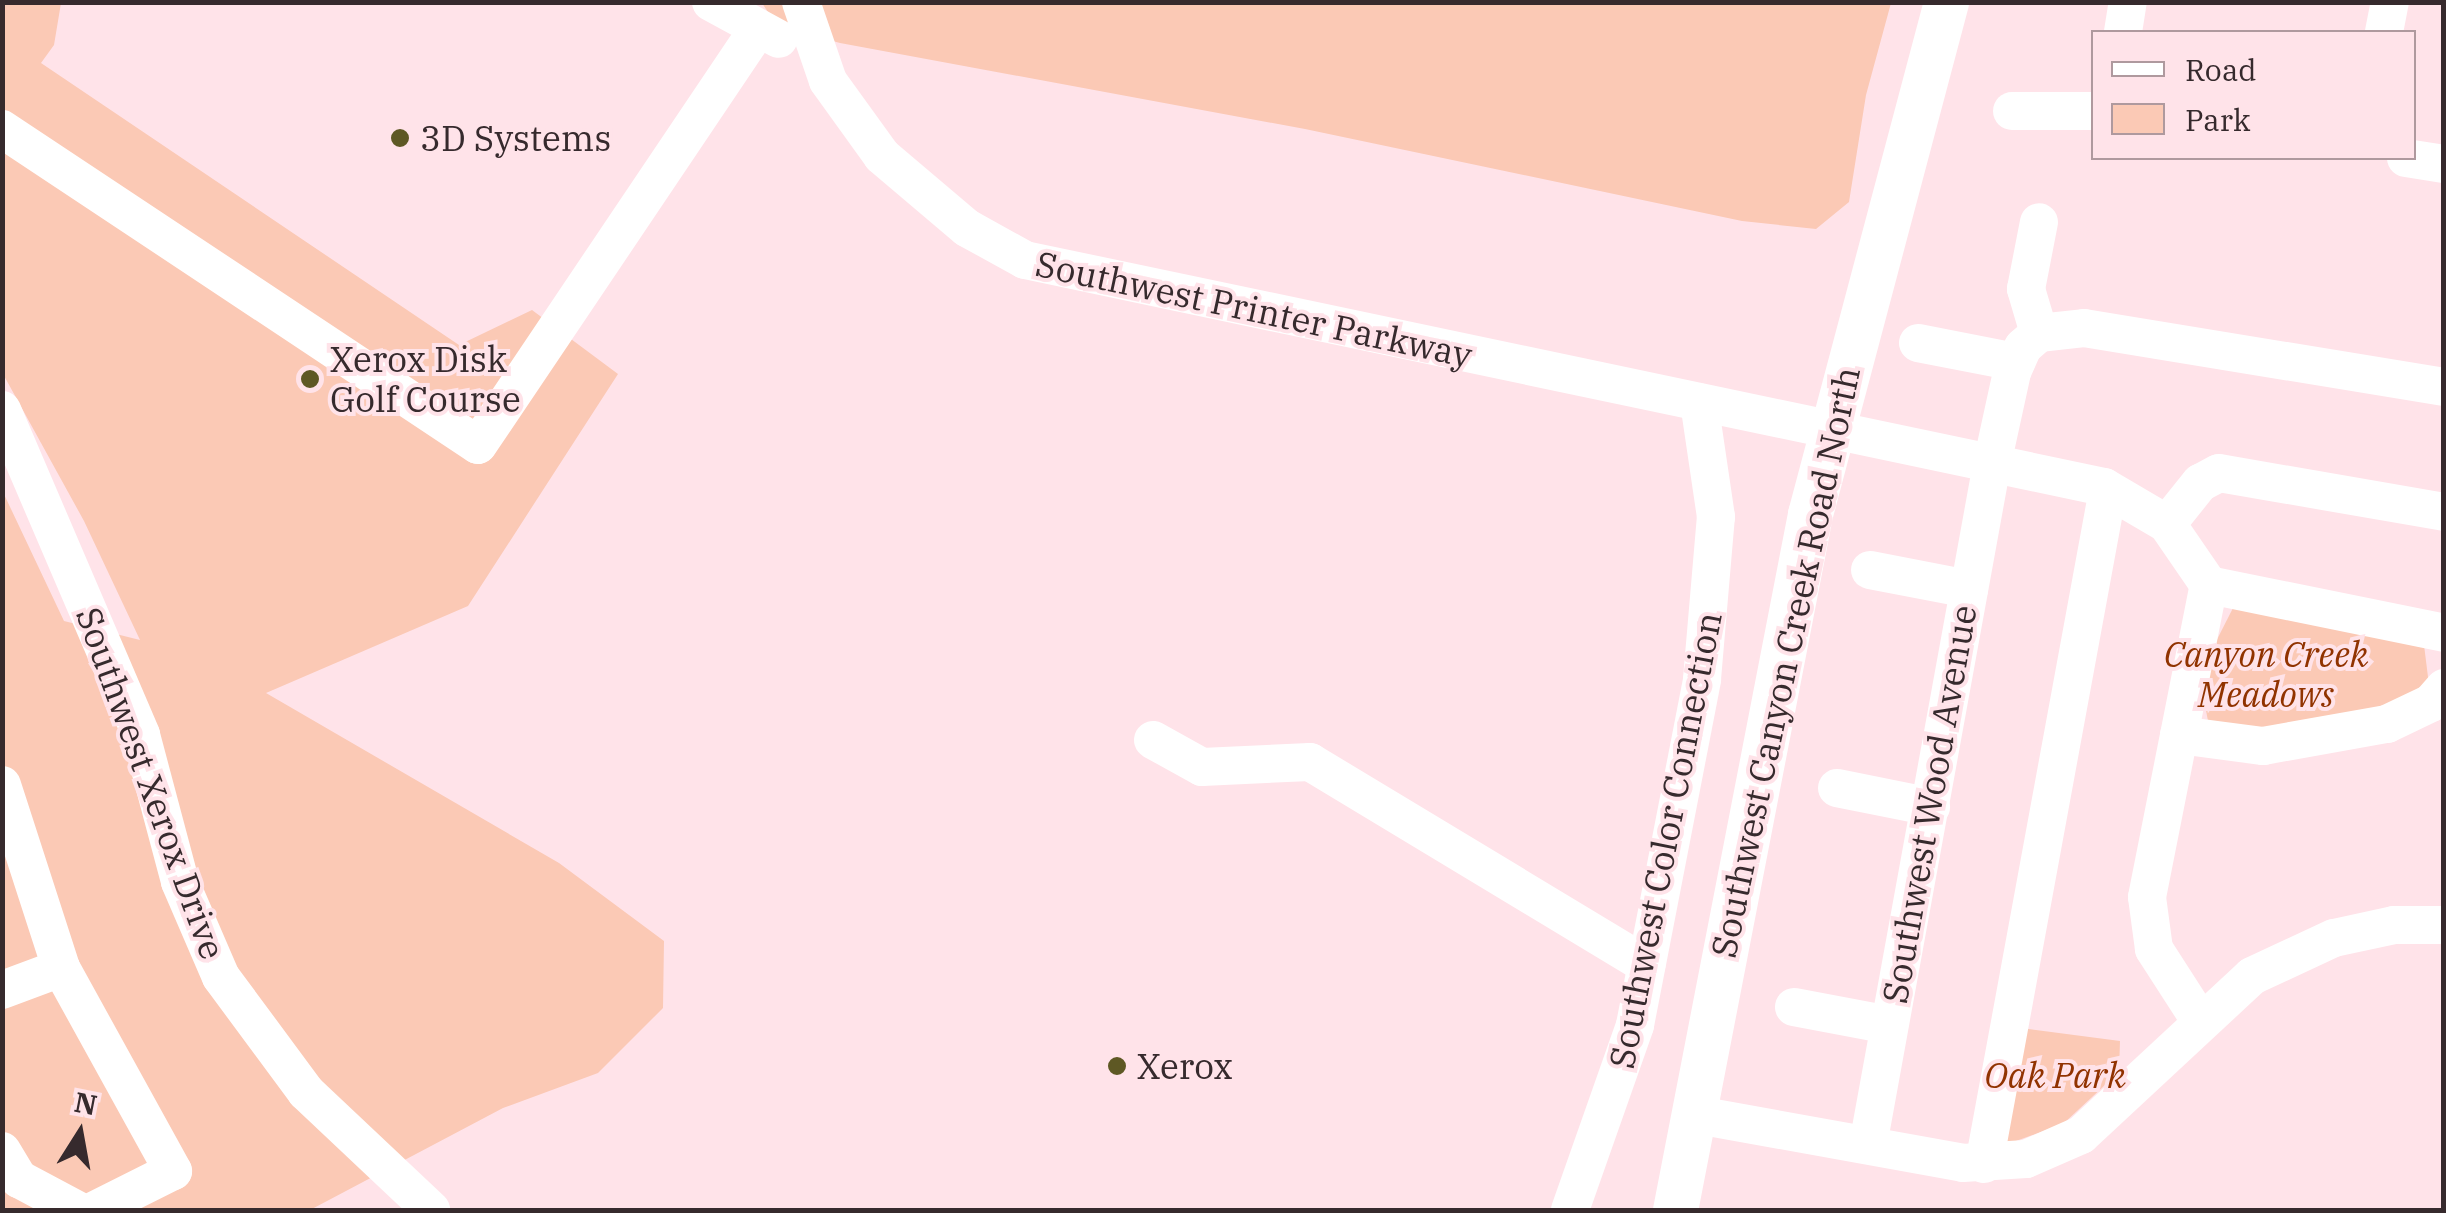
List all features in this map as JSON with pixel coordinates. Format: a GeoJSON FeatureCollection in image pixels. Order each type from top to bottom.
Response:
{"type":"FeatureCollection","features":[{"type":"Feature","properties":{"kind":"main road","name":"Southwest Canyon Creek Road North"},"geometry":{"type":"LineString","coordinates":[[1675,1210],[1830,428],[1946,2]]}},
{"type":"Feature","properties":{"kind":"street"},"geometry":{"type":"LineString","coordinates":[[712,2],[817,58]]}},
{"type":"Feature","properties":{"kind":"street","name":"Southwest Printer Parkway"},"geometry":{"type":"LineString","coordinates":[[801,2],[817,58],[882,156],[967,228],[1025,260],[2108,490],[2168,524]]}},
{"type":"Feature","properties":{"kind":"street"},"geometry":{"type":"LineString","coordinates":[[2122,30],[2128,2]]}},
{"type":"Feature","properties":{"kind":"street"},"geometry":{"type":"LineString","coordinates":[[2384,30],[2390,2]]}},
{"type":"Feature","properties":{"kind":"street"},"geometry":{"type":"LineString","coordinates":[[2,129],[478,444],[758,28]]}},
{"type":"Feature","properties":{"kind":"street"},"geometry":{"type":"LineString","coordinates":[[2012,112],[2091,111]]}},
{"type":"Feature","properties":{"kind":"street"},"geometry":{"type":"LineString","coordinates":[[2416,160],[2444,164]]}},
{"type":"Feature","properties":{"kind":"street"},"geometry":{"type":"LineString","coordinates":[[2027,348],[2026,289],[2039,222]]}},
{"type":"Feature","properties":{"kind":"street"},"geometry":{"type":"LineString","coordinates":[[1918,343],[2027,348],[2084,328],[2444,387]]}},
{"type":"Feature","properties":{"kind":"street","name":"Southwest Wood Avenue"},"geometry":{"type":"LineString","coordinates":[[1868,1145],[1992,464],[2027,348]]}},
{"type":"Feature","properties":{"kind":"street","name":"Southwest Color Connection"},"geometry":{"type":"LineString","coordinates":[[1570,1210],[1622,1075],[1709,622],[1716,517],[1699,402]]}},
{"type":"Feature","properties":{"kind":"street","name":"Southwest Xerox Drive"},"geometry":{"type":"LineString","coordinates":[[2,410],[140,734],[180,882],[221,977],[306,1092],[431,1210]]}},
{"type":"Feature","properties":{"kind":"street"},"geometry":{"type":"LineString","coordinates":[[2444,512],[2219,473],[2200,483],[2168,524],[2209,584],[2444,633]]}},
{"type":"Feature","properties":{"kind":"street"},"geometry":{"type":"LineString","coordinates":[[1984,1164],[2108,490]]}},
{"type":"Feature","properties":{"kind":"street"},"geometry":{"type":"LineString","coordinates":[[1870,570],[1969,589]]}},
{"type":"Feature","properties":{"kind":"street"},"geometry":{"type":"LineString","coordinates":[[2201,1022],[2154,949],[2148,925],[2209,584]]}},
{"type":"Feature","properties":{"kind":"street"},"geometry":{"type":"LineString","coordinates":[[2180,735],[2243,748],[2281,743],[2409,716],[2444,688]]}},
{"type":"Feature","properties":{"kind":"street"},"geometry":{"type":"LineString","coordinates":[[1153,740],[1202,767],[1310,762],[1646,965]]}},
{"type":"Feature","properties":{"kind":"street"},"geometry":{"type":"LineString","coordinates":[[2,786],[61,968],[173,1171],[95,1210]]}},
{"type":"Feature","properties":{"kind":"street"},"geometry":{"type":"LineString","coordinates":[[1838,788],[1931,806]]}},
{"type":"Feature","properties":{"kind":"street"},"geometry":{"type":"LineString","coordinates":[[1692,1114],[1984,1164],[2026,1159],[2082,1135],[2252,976],[2293,954],[2374,928],[2444,925]]}},
{"type":"Feature","properties":{"kind":"street"},"geometry":{"type":"LineString","coordinates":[[2,990],[61,968]]}},
{"type":"Feature","properties":{"kind":"street"},"geometry":{"type":"LineString","coordinates":[[1794,1007],[1889,1025]]}},
{"type":"Feature","properties":{"kind":"street"},"geometry":{"type":"LineString","coordinates":[[2,1152],[19,1179],[77,1210]]}},
{"type":"Feature","properties":{"kind":"green space"},"geometry":{"type":"Polygon","coordinates":[[[3,3],[61,3],[54,45],[41,63],[459,345],[532,310],[618,374],[468,606],[266,693],[559,863],[664,941],[663,1008],[598,1073],[503,1108],[310,1210],[3,1210],[2,490],[64,621],[140,640],[84,521],[3,374],[3,3]]]}},
{"type":"Feature","properties":{"kind":"green space"},"geometry":{"type":"Polygon","coordinates":[[[762,3],[1891,3],[1866,95],[1849,202],[1816,229],[1742,221],[1305,129],[840,43],[777,26],[762,3]]]}},
{"type":"Feature","properties":{"kind":"green space","name":"Canyon Creek Meadows"},"geometry":{"type":"Polygon","coordinates":[[[2233,608],[2424,645],[2430,693],[2316,729],[2211,736],[2199,675],[2233,608]]]}},
{"type":"Feature","properties":{"kind":"green space","name":"Oak Park"},"geometry":{"type":"Polygon","coordinates":[[[2021,1028],[2120,1041],[2119,1072],[2063,1124],[1999,1147],[2021,1028]]]}},
{"type":"Feature","properties":{"kind":"place","name":"3D Systems"},"geometry":{"type":"Point","coordinates":[400,138]}},
{"type":"Feature","properties":{"kind":"place","name":"Xerox Disk Golf Course"},"geometry":{"type":"Point","coordinates":[310,379]}},
{"type":"Feature","properties":{"kind":"place","name":"Xerox"},"geometry":{"type":"Point","coordinates":[1117,1066]}}]}
